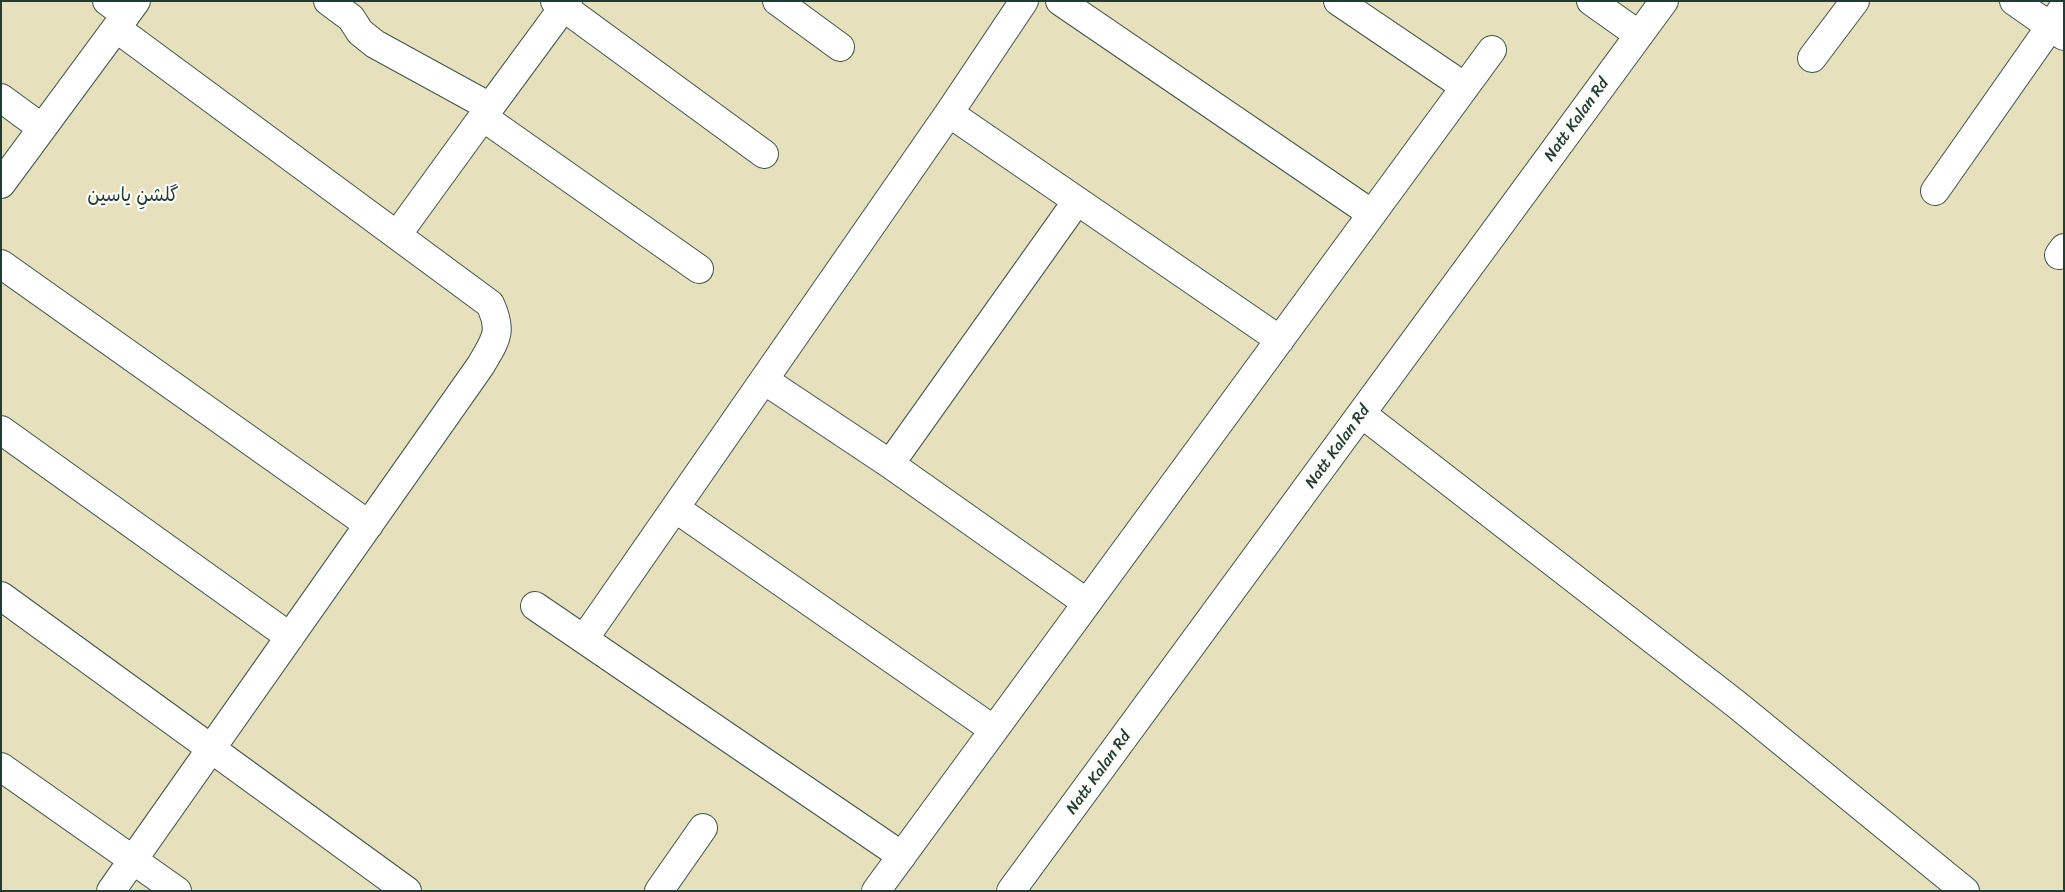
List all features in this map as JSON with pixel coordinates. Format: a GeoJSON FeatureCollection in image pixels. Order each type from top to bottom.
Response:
{"type":"FeatureCollection","features":[{"type":"Feature","properties":{"kind":"street"},"geometry":{"type":"LineString","coordinates":[[328,1],[351,18],[360,32],[375,44],[487,112],[699,269]]}},
{"type":"Feature","properties":{"kind":"street"},"geometry":{"type":"LineString","coordinates":[[777,1],[840,47]]}},
{"type":"Feature","properties":{"kind":"street"},"geometry":{"type":"LineString","coordinates":[[584,639],[949,113],[1024,1]]}},
{"type":"Feature","properties":{"kind":"street"},"geometry":{"type":"LineString","coordinates":[[1060,1],[1372,214]]}},
{"type":"Feature","properties":{"kind":"street"},"geometry":{"type":"LineString","coordinates":[[1338,1],[1465,87]]}},
{"type":"Feature","properties":{"kind":"street"},"geometry":{"type":"LineString","coordinates":[[1591,1],[1639,35]]}},
{"type":"Feature","properties":{"kind":"street","name":"Natt Kalan Rd"},"geometry":{"type":"LineString","coordinates":[[1012,891],[1664,1]]}},
{"type":"Feature","properties":{"kind":"street"},"geometry":{"type":"LineString","coordinates":[[1812,58],[1855,1]]}},
{"type":"Feature","properties":{"kind":"street"},"geometry":{"type":"LineString","coordinates":[[1935,192],[2059,23],[2014,1]]}},
{"type":"Feature","properties":{"kind":"street"},"geometry":{"type":"LineString","coordinates":[[398,235],[487,112],[562,3],[764,154]]}},
{"type":"Feature","properties":{"kind":"street"},"geometry":{"type":"LineString","coordinates":[[1,184],[42,128],[121,11],[398,235],[490,304],[498,322],[494,343],[481,365],[111,891]]}},
{"type":"Feature","properties":{"kind":"street"},"geometry":{"type":"LineString","coordinates":[[876,891],[1492,50]]}},
{"type":"Feature","properties":{"kind":"street"},"geometry":{"type":"LineString","coordinates":[[1,98],[42,128]]}},
{"type":"Feature","properties":{"kind":"street"},"geometry":{"type":"LineString","coordinates":[[949,113],[1280,340]]}},
{"type":"Feature","properties":{"kind":"street"},"geometry":{"type":"LineString","coordinates":[[890,464],[1077,201]]}},
{"type":"Feature","properties":{"kind":"street"},"geometry":{"type":"LineString","coordinates":[[1,264],[369,525]]}},
{"type":"Feature","properties":{"kind":"street"},"geometry":{"type":"LineString","coordinates":[[764,380],[890,464],[1088,603]]}},
{"type":"Feature","properties":{"kind":"street"},"geometry":{"type":"LineString","coordinates":[[1362,414],[1736,704],[1965,891]]}},
{"type":"Feature","properties":{"kind":"street"},"geometry":{"type":"LineString","coordinates":[[1,430],[290,637]]}},
{"type":"Feature","properties":{"kind":"street"},"geometry":{"type":"LineString","coordinates":[[675,508],[994,730]]}},
{"type":"Feature","properties":{"kind":"street"},"geometry":{"type":"LineString","coordinates":[[1,596],[407,891]]}},
{"type":"Feature","properties":{"kind":"street"},"geometry":{"type":"LineString","coordinates":[[535,606],[902,856]]}},
{"type":"Feature","properties":{"kind":"street"},"geometry":{"type":"LineString","coordinates":[[1,767],[177,891]]}},
{"type":"Feature","properties":{"kind":"street"},"geometry":{"type":"LineString","coordinates":[[659,891],[703,828]]}},
{"type":"Feature","properties":{"kind":"district","name":"گلشنِ یاسین"},"geometry":{"type":"Point","coordinates":[133,196]}}]}
